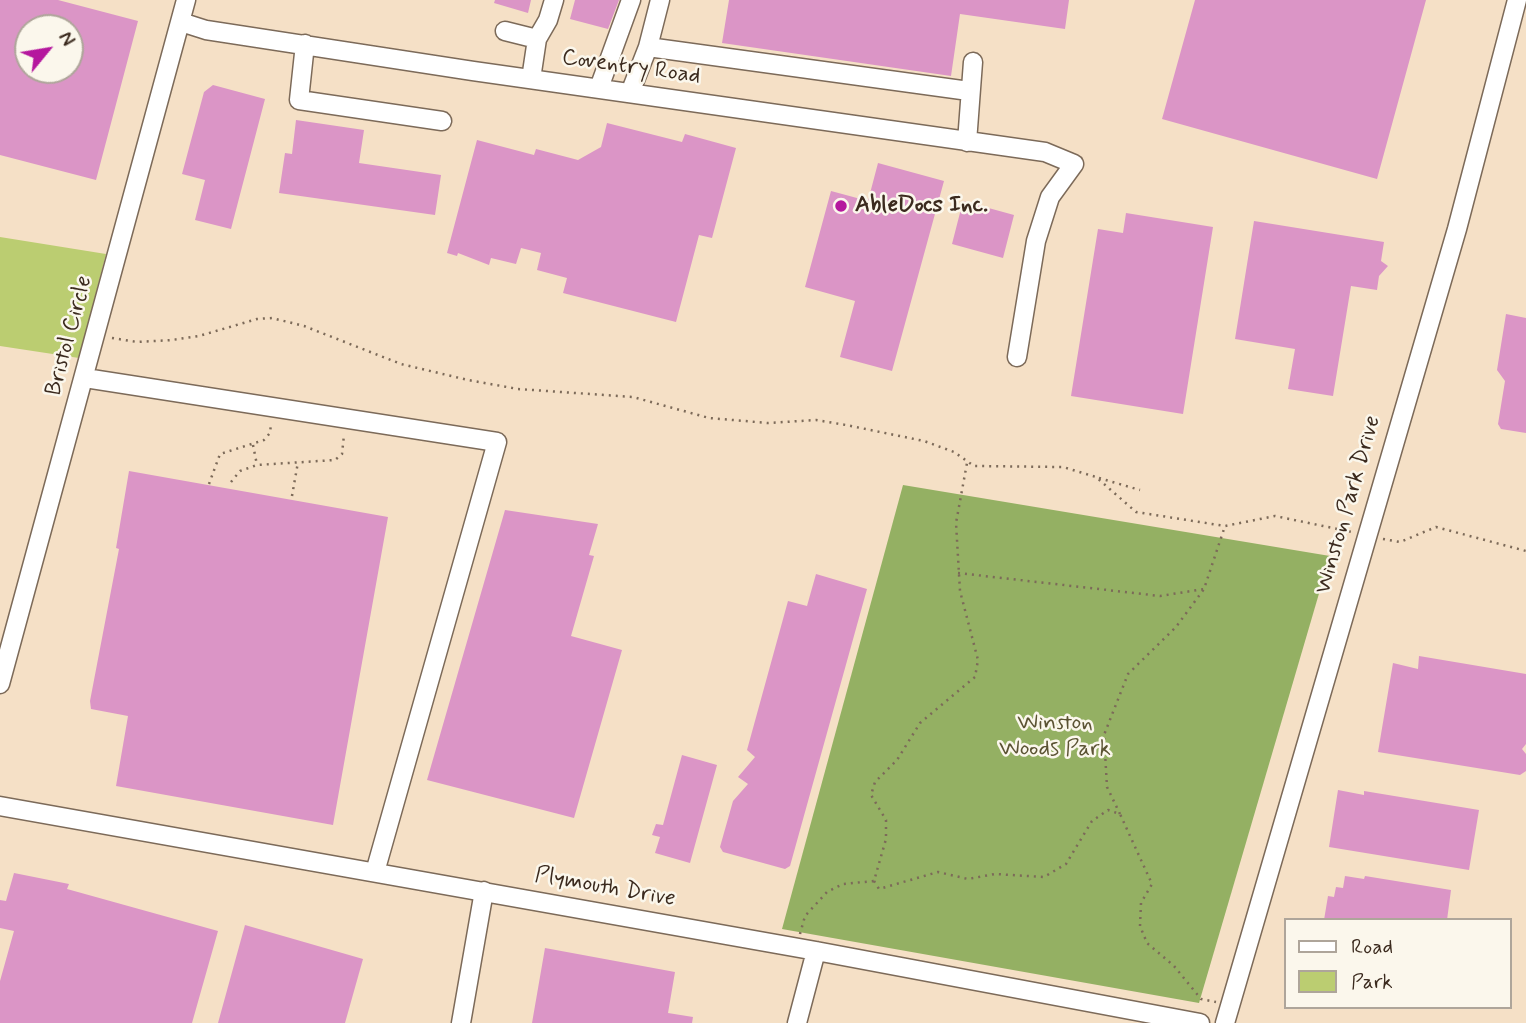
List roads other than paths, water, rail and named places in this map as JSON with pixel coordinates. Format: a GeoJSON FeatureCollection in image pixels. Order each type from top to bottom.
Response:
{"type":"FeatureCollection","features":[{"type":"Feature","properties":{"kind":"street","name":"Bristol Circle"},"geometry":{"type":"LineString","coordinates":[[0,684],[186,0]]}},
{"type":"Feature","properties":{"kind":"street"},"geometry":{"type":"LineString","coordinates":[[531,79],[537,39],[548,20],[554,0]]}},
{"type":"Feature","properties":{"kind":"street"},"geometry":{"type":"LineString","coordinates":[[599,88],[631,0]]}},
{"type":"Feature","properties":{"kind":"street"},"geometry":{"type":"LineString","coordinates":[[630,93],[648,47],[660,0]]}},
{"type":"Feature","properties":{"kind":"street","name":"Winston Park Drive"},"geometry":{"type":"LineString","coordinates":[[1225,1023],[1457,229],[1517,0]]}},
{"type":"Feature","properties":{"kind":"street","name":"Coventry Road"},"geometry":{"type":"LineString","coordinates":[[181,22],[206,30],[531,79],[1045,152],[1074,164],[1050,197],[1036,241],[1017,357]]}},
{"type":"Feature","properties":{"kind":"street"},"geometry":{"type":"LineString","coordinates":[[505,31],[537,39]]}},
{"type":"Feature","properties":{"kind":"street"},"geometry":{"type":"LineString","coordinates":[[305,44],[299,100],[442,121]]}},
{"type":"Feature","properties":{"kind":"street"},"geometry":{"type":"LineString","coordinates":[[648,47],[969,91]]}},
{"type":"Feature","properties":{"kind":"street"},"geometry":{"type":"LineString","coordinates":[[967,142],[972,62]]}},
{"type":"Feature","properties":{"kind":"street"},"geometry":{"type":"LineString","coordinates":[[85,378],[497,442],[375,872]]}},
{"type":"Feature","properties":{"kind":"street","name":"Plymouth Drive"},"geometry":{"type":"LineString","coordinates":[[0,806],[816,951],[1200,1023]]}},
{"type":"Feature","properties":{"kind":"street"},"geometry":{"type":"LineString","coordinates":[[461,1023],[484,891]]}},
{"type":"Feature","properties":{"kind":"street"},"geometry":{"type":"LineString","coordinates":[[797,1023],[816,951]]}},
{"type":"Feature","properties":{"kind":"place","name":"AbleDocs Inc."},"geometry":{"type":"Point","coordinates":[841,206]}},
{"type":"Feature","properties":{"kind":"park label","name":"Winston Woods Park"},"geometry":{"type":"Point","coordinates":[1055,737]}}]}
